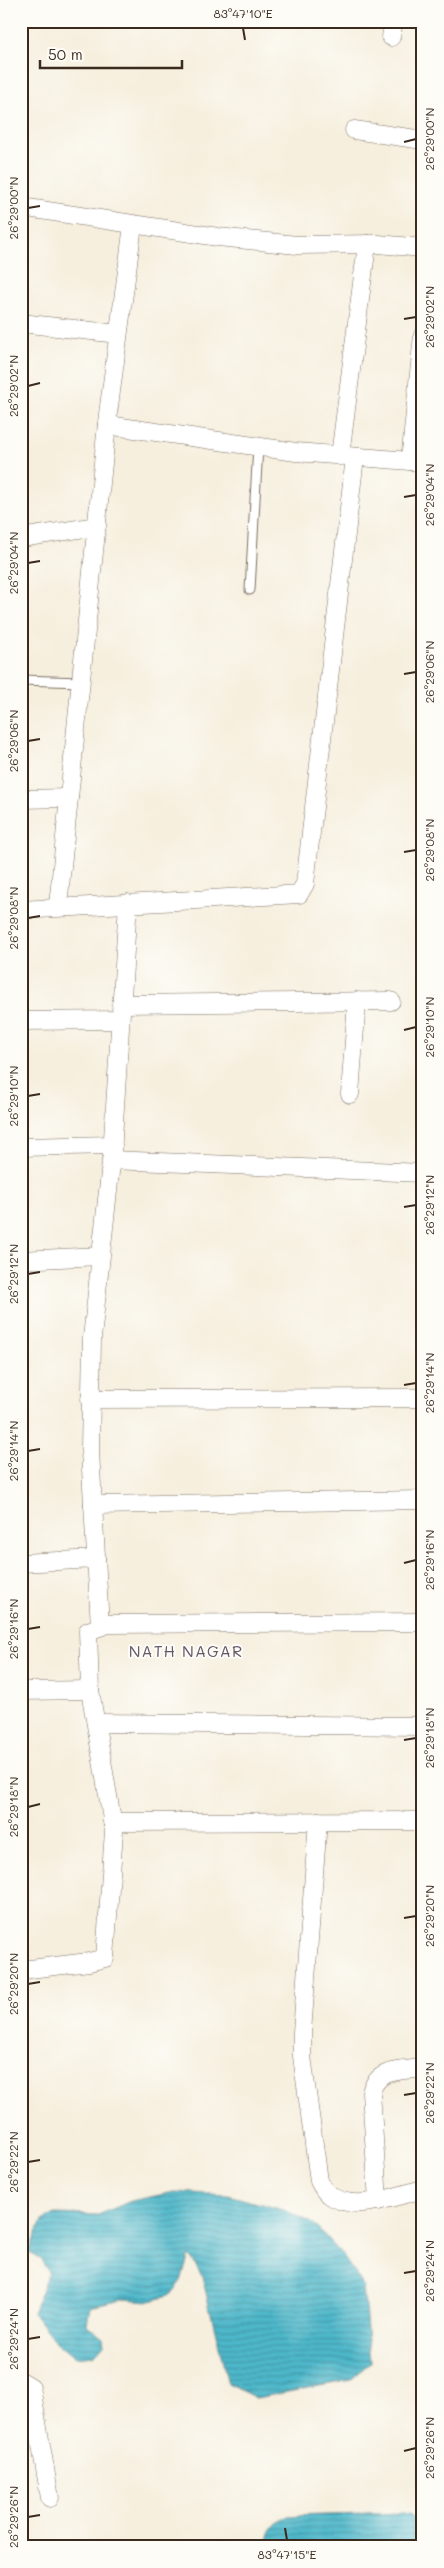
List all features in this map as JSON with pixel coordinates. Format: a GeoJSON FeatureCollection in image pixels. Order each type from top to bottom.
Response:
{"type":"FeatureCollection","features":[{"type":"Feature","properties":{"kind":"street"},"geometry":{"type":"LineString","coordinates":[[354,130],[423,140]]}},
{"type":"Feature","properties":{"kind":"street"},"geometry":{"type":"LineString","coordinates":[[21,207],[133,225],[298,245],[367,244],[423,248]]}},
{"type":"Feature","properties":{"kind":"street"},"geometry":{"type":"LineString","coordinates":[[58,906],[107,425],[133,225]]}},
{"type":"Feature","properties":{"kind":"street"},"geometry":{"type":"LineString","coordinates":[[21,910],[58,906],[288,896],[299,894],[305,884],[367,244]]}},
{"type":"Feature","properties":{"kind":"street"},"geometry":{"type":"LineString","coordinates":[[21,323],[118,334]]}},
{"type":"Feature","properties":{"kind":"street"},"geometry":{"type":"LineString","coordinates":[[107,425],[258,446],[416,462],[423,335]]}},
{"type":"Feature","properties":{"kind":"street"},"geometry":{"type":"LineString","coordinates":[[21,538],[97,526]]}},
{"type":"Feature","properties":{"kind":"street"},"geometry":{"type":"LineString","coordinates":[[21,799],[69,798]]}},
{"type":"Feature","properties":{"kind":"street"},"geometry":{"type":"LineString","coordinates":[[100,1626],[93,1505],[90,1399],[92,1338],[99,1256],[112,1152],[128,903]]}},
{"type":"Feature","properties":{"kind":"street"},"geometry":{"type":"LineString","coordinates":[[350,1094],[356,1001]]}},
{"type":"Feature","properties":{"kind":"street"},"geometry":{"type":"LineString","coordinates":[[21,1021],[121,1012],[391,1001]]}},
{"type":"Feature","properties":{"kind":"street"},"geometry":{"type":"LineString","coordinates":[[21,1146],[423,1173]]}},
{"type":"Feature","properties":{"kind":"street"},"geometry":{"type":"LineString","coordinates":[[21,1260],[99,1256]]}},
{"type":"Feature","properties":{"kind":"street"},"geometry":{"type":"LineString","coordinates":[[90,1399],[423,1398]]}},
{"type":"Feature","properties":{"kind":"street"},"geometry":{"type":"LineString","coordinates":[[93,1505],[423,1500]]}},
{"type":"Feature","properties":{"kind":"street"},"geometry":{"type":"LineString","coordinates":[[21,1563],[96,1559]]}},
{"type":"Feature","properties":{"kind":"street"},"geometry":{"type":"LineString","coordinates":[[21,1970],[89,1962],[106,1958],[114,1832],[90,1690],[88,1630],[108,1624],[423,1622]]}},
{"type":"Feature","properties":{"kind":"street"},"geometry":{"type":"LineString","coordinates":[[21,1691],[90,1690]]}},
{"type":"Feature","properties":{"kind":"street"},"geometry":{"type":"LineString","coordinates":[[96,1723],[423,1726]]}},
{"type":"Feature","properties":{"kind":"street"},"geometry":{"type":"LineString","coordinates":[[318,1821],[302,2032],[302,2056],[319,2181],[328,2194],[344,2201],[378,2201],[423,2189]]}},
{"type":"Feature","properties":{"kind":"street"},"geometry":{"type":"LineString","coordinates":[[112,1822],[423,1821]]}},
{"type":"Feature","properties":{"kind":"street"},"geometry":{"type":"LineString","coordinates":[[378,2201],[371,2092],[374,2082],[382,2074],[423,2068]]}},
{"type":"Feature","properties":{"kind":"street"},"geometry":{"type":"LineString","coordinates":[[21,2381],[31,2386],[50,2498]]}},
{"type":"Feature","properties":{"kind":"lane"},"geometry":{"type":"LineString","coordinates":[[250,590],[258,446]]}},
{"type":"Feature","properties":{"kind":"lane"},"geometry":{"type":"LineString","coordinates":[[21,680],[81,682]]}},
{"type":"Feature","properties":{"kind":"water"},"geometry":{"type":"Polygon","coordinates":[[[174,2192],[228,2195],[287,2211],[312,2223],[340,2252],[363,2286],[370,2362],[351,2380],[256,2398],[228,2384],[202,2276],[189,2255],[181,2281],[169,2296],[150,2301],[122,2299],[90,2306],[87,2325],[103,2337],[104,2344],[94,2355],[75,2357],[54,2340],[33,2313],[48,2272],[41,2259],[29,2252],[42,2221],[55,2214],[98,2215],[131,2201],[174,2192]]]}},
{"type":"Feature","properties":{"kind":"water"},"geometry":{"type":"Polygon","coordinates":[[[404,2513],[411,2515],[415,2521],[414,2547],[267,2547],[273,2528],[288,2516],[404,2513]]]}},
{"type":"Feature","properties":{"kind":"district","name":"NATH NAGAR"},"geometry":{"type":"Point","coordinates":[186,1651]}}]}
